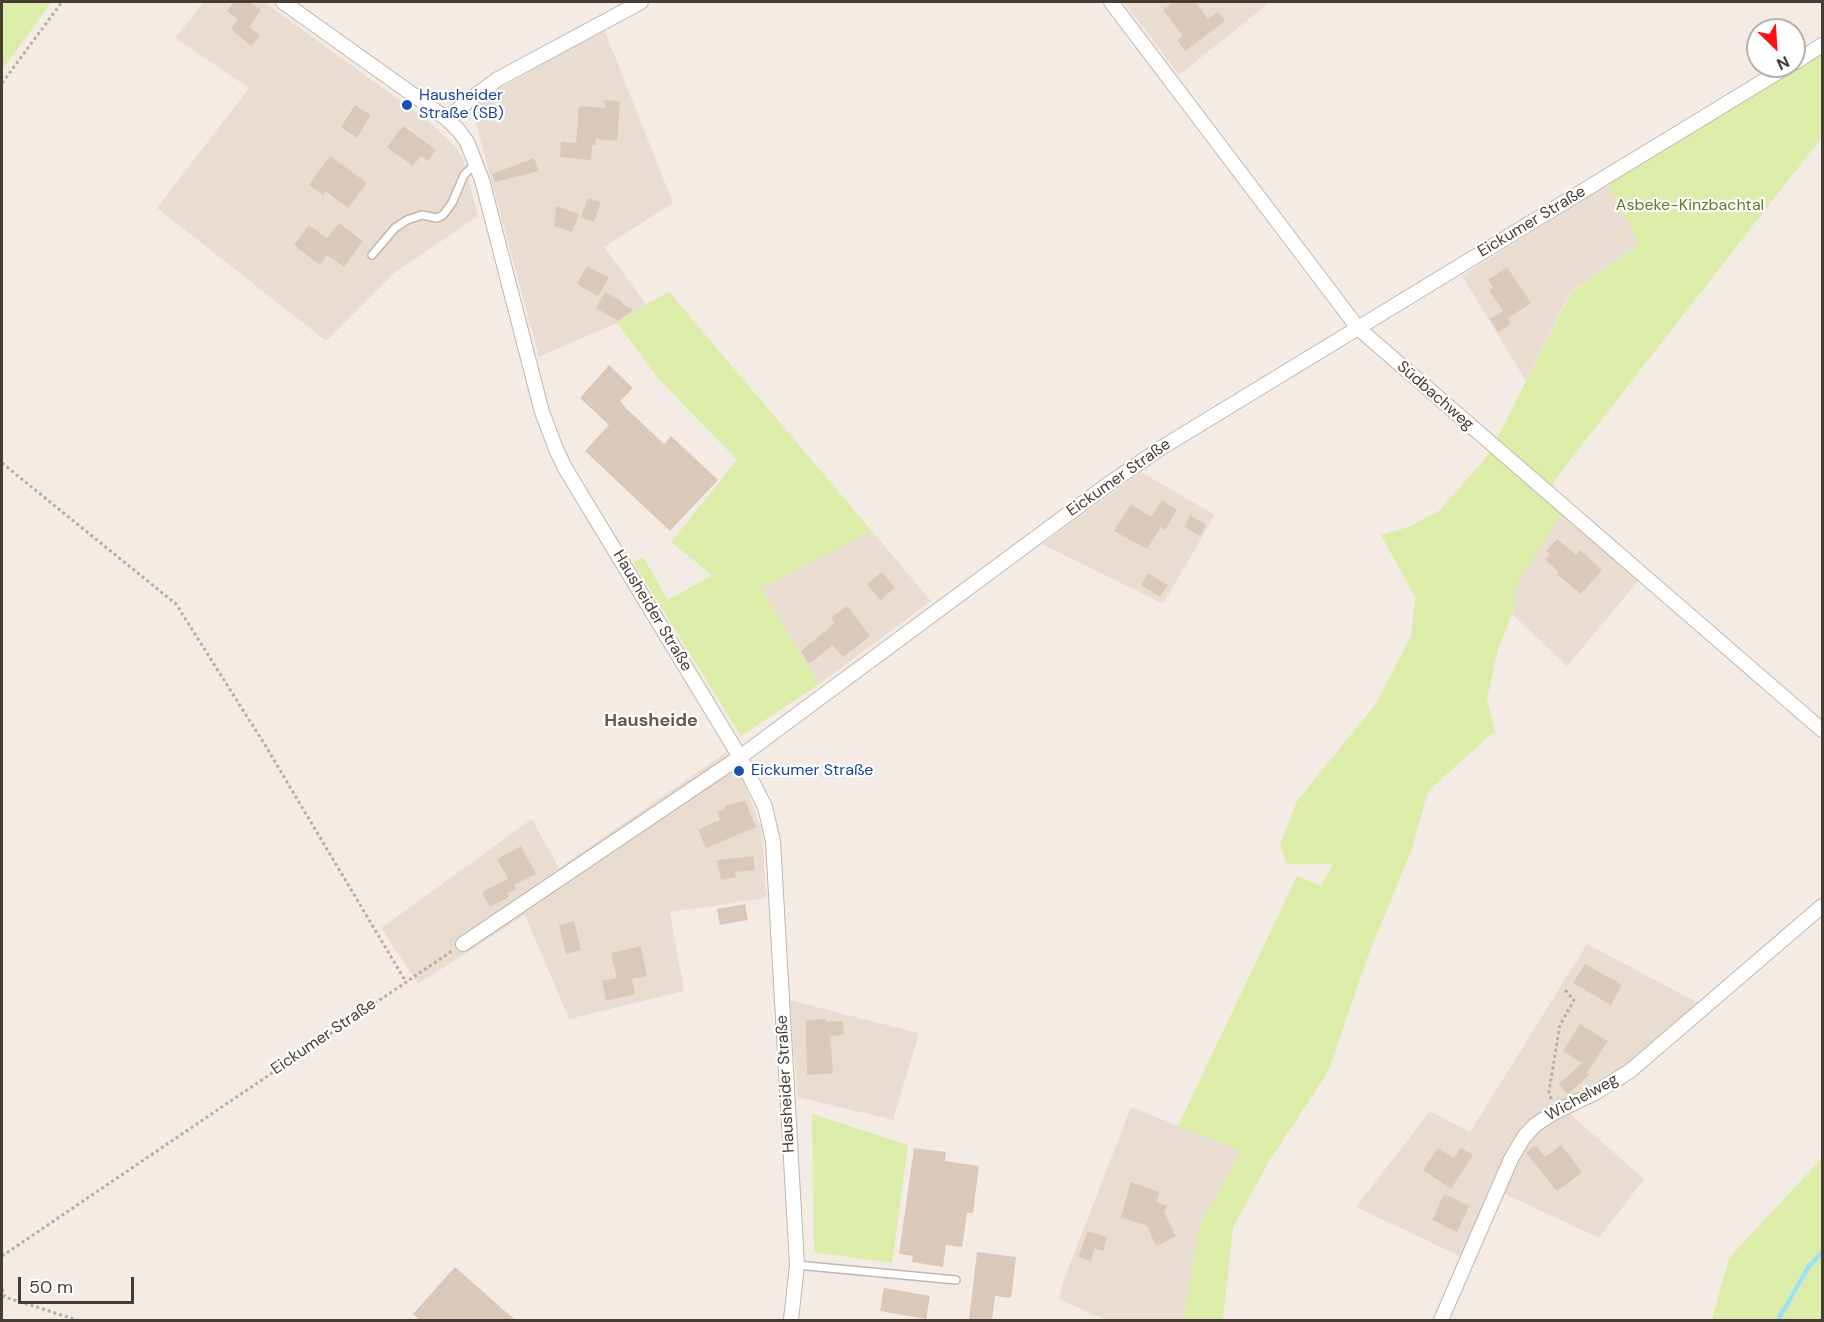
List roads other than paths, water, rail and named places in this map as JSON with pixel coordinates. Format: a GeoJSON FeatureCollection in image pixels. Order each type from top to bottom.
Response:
{"type":"FeatureCollection","features":[{"type":"Feature","properties":{"kind":"street","name":"Hausheider Straße"},"geometry":{"type":"LineString","coordinates":[[283,2],[447,119],[467,142],[477,162],[542,412],[556,449],[565,468],[740,757],[765,807],[773,841],[797,1265],[791,1320]]}},
{"type":"Feature","properties":{"kind":"street"},"geometry":{"type":"LineString","coordinates":[[447,119],[498,79],[641,2]]}},
{"type":"Feature","properties":{"kind":"street","name":"Südbachweg"},"geometry":{"type":"LineString","coordinates":[[1111,2],[1358,328],[1822,730]]}},
{"type":"Feature","properties":{"kind":"street"},"geometry":{"type":"LineString","coordinates":[[1806,55],[1822,45]]}},
{"type":"Feature","properties":{"kind":"street","name":"Eickumer Straße"},"geometry":{"type":"LineString","coordinates":[[463,944],[740,757],[1110,483],[1161,448],[1768,78]]}},
{"type":"Feature","properties":{"kind":"street","name":"Wichelweg"},"geometry":{"type":"LineString","coordinates":[[1441,1320],[1511,1158],[1524,1137],[1535,1125],[1555,1112],[1595,1094],[1630,1071],[1822,906]]}},
{"type":"Feature","properties":{"kind":"lane"},"geometry":{"type":"LineString","coordinates":[[372,255],[395,228],[407,220],[422,215],[437,218],[443,215],[452,204],[464,175],[477,162]]}},
{"type":"Feature","properties":{"kind":"lane"},"geometry":{"type":"LineString","coordinates":[[797,1265],[956,1280]]}},
{"type":"Feature","properties":{"kind":"waterway"},"geometry":{"type":"LineString","coordinates":[[1778,1320],[1809,1266],[1822,1253]]}},
{"type":"Feature","properties":{"kind":"place","name":"Hausheider Straße (SB)"},"geometry":{"type":"Point","coordinates":[407,105]}},
{"type":"Feature","properties":{"kind":"place","name":"Eickumer Straße"},"geometry":{"type":"Point","coordinates":[739,771]}},
{"type":"Feature","properties":{"kind":"district","name":"Hausheide"},"geometry":{"type":"Point","coordinates":[651,721]}},
{"type":"Feature","properties":{"kind":"park label","name":"Asbeke-Kinzbachtal"},"geometry":{"type":"Point","coordinates":[1690,206]}}]}
